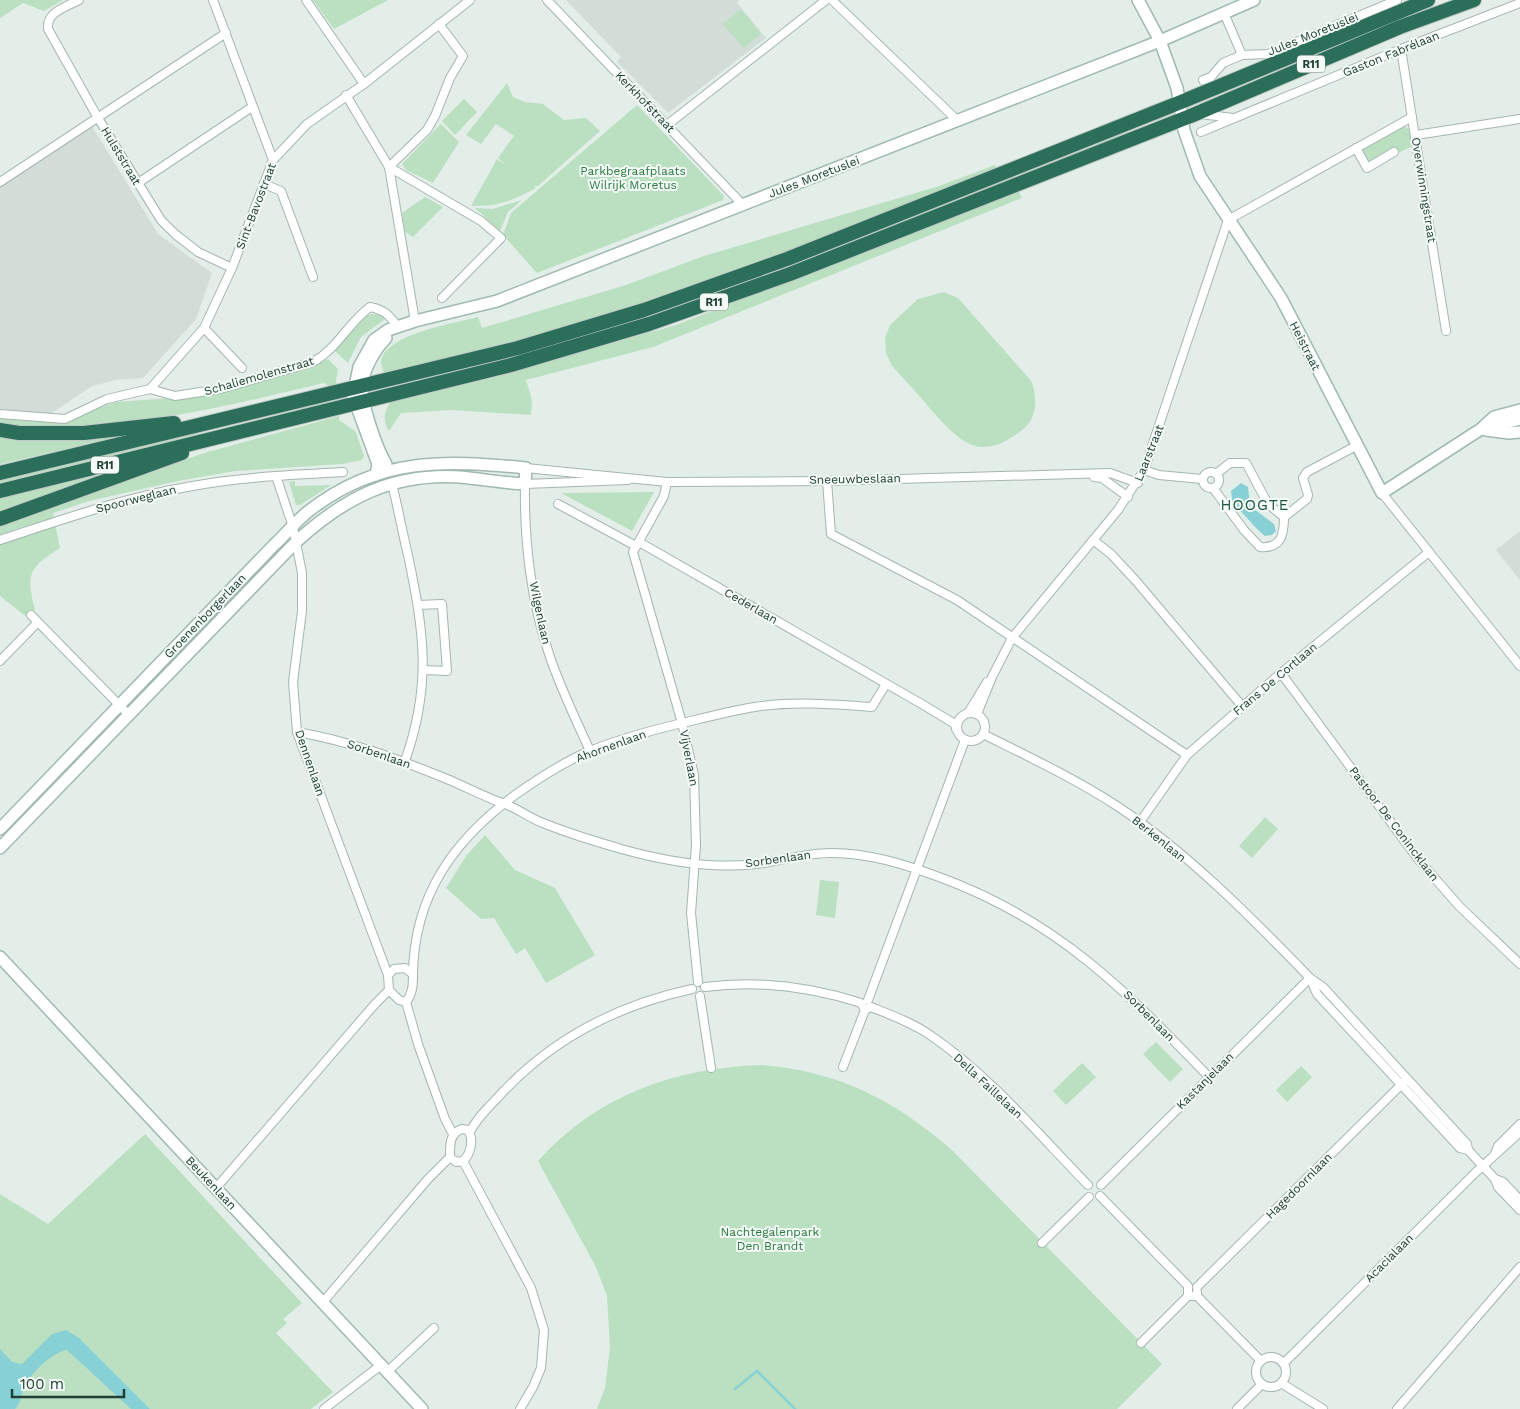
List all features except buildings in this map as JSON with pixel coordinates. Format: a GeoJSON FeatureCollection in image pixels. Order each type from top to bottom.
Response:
{"type":"FeatureCollection","features":[{"type":"Feature","properties":{"kind":"highway","name":"R11"},"geometry":{"type":"LineString","coordinates":[[0,473],[535,343],[716,286],[1181,102],[1428,0]]}},
{"type":"Feature","properties":{"kind":"highway","name":"R11"},"geometry":{"type":"LineString","coordinates":[[0,491],[572,348],[712,303],[800,271],[1187,116],[1400,27],[1474,0]]}},
{"type":"Feature","properties":{"kind":"highway"},"geometry":{"type":"LineString","coordinates":[[0,430],[19,433],[84,432],[169,423],[206,423]]}},
{"type":"Feature","properties":{"kind":"highway"},"geometry":{"type":"LineString","coordinates":[[0,519],[158,463],[210,439]]}},
{"type":"Feature","properties":{"kind":"street","name":"Hulststraat"},"geometry":{"type":"LineString","coordinates":[[79,0],[52,14],[48,21],[48,29],[98,118],[161,220],[198,252],[232,268]]}},
{"type":"Feature","properties":{"kind":"street"},"geometry":{"type":"LineString","coordinates":[[213,0],[273,160]]}},
{"type":"Feature","properties":{"kind":"street"},"geometry":{"type":"LineString","coordinates":[[306,0],[364,84]]}},
{"type":"Feature","properties":{"kind":"street","name":"Sint-Bavostraat"},"geometry":{"type":"LineString","coordinates":[[150,389],[204,328],[232,268],[273,160],[307,124],[364,84],[470,0]]}},
{"type":"Feature","properties":{"kind":"street","name":"Kerkhofstraat"},"geometry":{"type":"LineString","coordinates":[[547,0],[743,205]]}},
{"type":"Feature","properties":{"kind":"street"},"geometry":{"type":"LineString","coordinates":[[667,125],[826,0]]}},
{"type":"Feature","properties":{"kind":"street"},"geometry":{"type":"LineString","coordinates":[[832,0],[958,121]]}},
{"type":"Feature","properties":{"kind":"street","name":"Heistraat"},"geometry":{"type":"LineString","coordinates":[[1138,0],[1160,41],[1187,116],[1192,157],[1200,176],[1281,298],[1382,494],[1520,666]]}},
{"type":"Feature","properties":{"kind":"street","name":"Jules Moretuslei"},"geometry":{"type":"LineString","coordinates":[[376,474],[378,464],[360,402],[358,387],[359,367],[374,340],[382,333],[415,321],[502,299],[1160,41],[1254,0]]}},
{"type":"Feature","properties":{"kind":"street","name":"Jules Moretuslei"},"geometry":{"type":"LineString","coordinates":[[1242,55],[1268,54],[1397,0]]}},
{"type":"Feature","properties":{"kind":"street","name":"Gaston Fabrélaan"},"geometry":{"type":"LineString","coordinates":[[1201,132],[1401,49],[1520,3]]}},
{"type":"Feature","properties":{"kind":"street"},"geometry":{"type":"LineString","coordinates":[[1203,80],[1211,76],[1223,63],[1242,55],[1224,13]]}},
{"type":"Feature","properties":{"kind":"street"},"geometry":{"type":"LineString","coordinates":[[389,167],[426,130],[435,116],[450,78],[463,56],[439,24]]}},
{"type":"Feature","properties":{"kind":"street"},"geometry":{"type":"LineString","coordinates":[[0,182],[226,33]]}},
{"type":"Feature","properties":{"kind":"street","name":"Overwinningstraat"},"geometry":{"type":"LineString","coordinates":[[1401,49],[1446,331]]}},
{"type":"Feature","properties":{"kind":"street"},"geometry":{"type":"LineString","coordinates":[[346,96],[389,167],[415,321]]}},
{"type":"Feature","properties":{"kind":"street"},"geometry":{"type":"LineString","coordinates":[[138,183],[252,106]]}},
{"type":"Feature","properties":{"kind":"street","name":"Gaston Fabrélaan"},"geometry":{"type":"LineString","coordinates":[[1187,116],[1234,119]]}},
{"type":"Feature","properties":{"kind":"street"},"geometry":{"type":"LineString","coordinates":[[1228,220],[1412,117]]}},
{"type":"Feature","properties":{"kind":"street"},"geometry":{"type":"LineString","coordinates":[[1416,135],[1520,119]]}},
{"type":"Feature","properties":{"kind":"street"},"geometry":{"type":"LineString","coordinates":[[1356,148],[1367,168],[1394,152]]}},
{"type":"Feature","properties":{"kind":"street"},"geometry":{"type":"LineString","coordinates":[[389,167],[481,221],[501,238],[442,298]]}},
{"type":"Feature","properties":{"kind":"street"},"geometry":{"type":"LineString","coordinates":[[264,184],[281,191],[313,277]]}},
{"type":"Feature","properties":{"kind":"street","name":"Laarstraat"},"geometry":{"type":"LineString","coordinates":[[977,714],[992,677],[1012,638],[1128,497],[1138,482],[1144,470],[1228,220]]}},
{"type":"Feature","properties":{"kind":"street","name":"Schaliemolenstraat"},"geometry":{"type":"LineString","coordinates":[[0,414],[65,419],[107,399],[150,389],[175,396],[220,389],[313,362],[327,354],[359,315],[370,307],[383,309],[390,315],[398,327]]}},
{"type":"Feature","properties":{"kind":"street","name":"Schaliemolenstraat"},"geometry":{"type":"LineString","coordinates":[[204,328],[242,368]]}},
{"type":"Feature","properties":{"kind":"street","name":"Jules Moretuslei"},"geometry":{"type":"LineString","coordinates":[[360,402],[382,456],[391,470]]}},
{"type":"Feature","properties":{"kind":"street"},"geometry":{"type":"LineString","coordinates":[[1382,494],[1481,429],[1494,417],[1520,410]]}},
{"type":"Feature","properties":{"kind":"street"},"geometry":{"type":"LineString","coordinates":[[1481,429],[1520,419]]}},
{"type":"Feature","properties":{"kind":"street"},"geometry":{"type":"LineString","coordinates":[[1481,429],[1509,433],[1520,432]]}},
{"type":"Feature","properties":{"kind":"street"},"geometry":{"type":"LineString","coordinates":[[1284,517],[1307,499],[1308,495],[1304,478],[1307,472],[1356,446]]}},
{"type":"Feature","properties":{"kind":"street","name":"Groenenborgerlaan"},"geometry":{"type":"LineString","coordinates":[[0,829],[292,527],[321,502],[376,474],[428,463],[452,462],[526,468]]}},
{"type":"Feature","properties":{"kind":"street"},"geometry":{"type":"LineString","coordinates":[[1216,474],[1230,463],[1246,463],[1268,504],[1284,517]]}},
{"type":"Feature","properties":{"kind":"street","name":"Sneeuwbeslaan"},"geometry":{"type":"LineString","coordinates":[[526,468],[667,482],[1110,473],[1138,482]]}},
{"type":"Feature","properties":{"kind":"street","name":"Wilgenlaan"},"geometry":{"type":"LineString","coordinates":[[526,468],[525,484],[529,556],[541,626],[549,656],[590,751]]}},
{"type":"Feature","properties":{"kind":"street"},"geometry":{"type":"LineString","coordinates":[[1144,470],[1159,475],[1202,479]]}},
{"type":"Feature","properties":{"kind":"street","name":"Spoorweglaan"},"geometry":{"type":"LineString","coordinates":[[0,540],[132,498],[197,485],[276,476],[343,472]]}},
{"type":"Feature","properties":{"kind":"street"},"geometry":{"type":"LineString","coordinates":[[1202,479],[1208,472],[1216,474]]}},
{"type":"Feature","properties":{"kind":"street","name":"Sneeuwbeslaan"},"geometry":{"type":"LineString","coordinates":[[1076,474],[1102,478],[1128,497]]}},
{"type":"Feature","properties":{"kind":"street"},"geometry":{"type":"LineString","coordinates":[[1213,488],[1219,482],[1216,474]]}},
{"type":"Feature","properties":{"kind":"street"},"geometry":{"type":"LineString","coordinates":[[276,476],[296,542]]}},
{"type":"Feature","properties":{"kind":"street","name":"Groenenborgerlaan"},"geometry":{"type":"LineString","coordinates":[[0,848],[296,542],[320,520],[348,501],[392,484],[418,478],[443,477],[525,484]]}},
{"type":"Feature","properties":{"kind":"street"},"geometry":{"type":"LineString","coordinates":[[1202,479],[1205,486],[1213,488],[1244,530],[1260,547],[1274,546],[1281,541],[1284,533],[1284,517]]}},
{"type":"Feature","properties":{"kind":"street","name":"Sneeuwbeslaan"},"geometry":{"type":"LineString","coordinates":[[525,484],[634,480]]}},
{"type":"Feature","properties":{"kind":"street"},"geometry":{"type":"LineString","coordinates":[[827,480],[831,534],[957,600],[1187,755]]}},
{"type":"Feature","properties":{"kind":"street"},"geometry":{"type":"LineString","coordinates":[[558,504],[637,544],[664,496],[667,482]]}},
{"type":"Feature","properties":{"kind":"street"},"geometry":{"type":"LineString","coordinates":[[392,484],[418,605],[424,670],[416,727],[405,761]]}},
{"type":"Feature","properties":{"kind":"street"},"geometry":{"type":"LineString","coordinates":[[1093,540],[1111,554],[1136,581],[1242,706]]}},
{"type":"Feature","properties":{"kind":"street","name":"Dennenlaan"},"geometry":{"type":"LineString","coordinates":[[296,542],[303,586],[302,612],[293,682],[297,732],[388,975],[389,990]]}},
{"type":"Feature","properties":{"kind":"street","name":"Cederlaan"},"geometry":{"type":"LineString","coordinates":[[637,544],[920,703],[955,724],[956,729]]}},
{"type":"Feature","properties":{"kind":"street","name":"Vijverlaan"},"geometry":{"type":"LineString","coordinates":[[637,544],[633,552],[682,723],[695,792],[691,913],[698,982]]}},
{"type":"Feature","properties":{"kind":"street","name":"Frans De Cortlaan"},"geometry":{"type":"LineString","coordinates":[[1140,822],[1187,755],[1281,673],[1428,552]]}},
{"type":"Feature","properties":{"kind":"street"},"geometry":{"type":"LineString","coordinates":[[418,605],[442,604],[447,671],[424,670]]}},
{"type":"Feature","properties":{"kind":"street"},"geometry":{"type":"LineString","coordinates":[[30,615],[129,715]]}},
{"type":"Feature","properties":{"kind":"street"},"geometry":{"type":"LineString","coordinates":[[0,661],[38,623]]}},
{"type":"Feature","properties":{"kind":"street","name":"Pastoor De Conincklaan"},"geometry":{"type":"LineString","coordinates":[[1281,673],[1418,859],[1459,906],[1520,964]]}},
{"type":"Feature","properties":{"kind":"street","name":"Laarstraat"},"geometry":{"type":"LineString","coordinates":[[968,713],[984,684],[992,677]]}},
{"type":"Feature","properties":{"kind":"street","name":"Ahornenlaan"},"geometry":{"type":"LineString","coordinates":[[413,974],[418,925],[430,892],[448,858],[474,828],[543,774],[590,751],[639,734],[755,707],[820,703],[872,707],[886,684]]}},
{"type":"Feature","properties":{"kind":"street","name":"Cederlaan"},"geometry":{"type":"LineString","coordinates":[[920,703],[956,720],[959,719]]}},
{"type":"Feature","properties":{"kind":"street"},"geometry":{"type":"LineString","coordinates":[[968,713],[977,714],[985,725],[983,734],[974,741],[965,740],[956,729],[959,719],[968,713]]}},
{"type":"Feature","properties":{"kind":"street","name":"Sorbenlaan"},"geometry":{"type":"LineString","coordinates":[[297,732],[347,742],[405,761],[469,788],[492,801],[504,803],[542,823],[596,842],[639,853],[694,862],[730,865],[754,864],[829,853],[867,856],[918,869],[972,889],[1030,918],[1116,983],[1210,1077]]}},
{"type":"Feature","properties":{"kind":"street","name":"Berkenlaan"},"geometry":{"type":"LineString","coordinates":[[983,734],[1065,774],[1140,822],[1219,890],[1310,978],[1323,987],[1467,1144],[1468,1150]]}},
{"type":"Feature","properties":{"kind":"street"},"geometry":{"type":"LineString","coordinates":[[844,1067],[965,740]]}},
{"type":"Feature","properties":{"kind":"street","name":"Beukenlaan"},"geometry":{"type":"LineString","coordinates":[[0,957],[216,1188],[326,1300],[422,1409]]}},
{"type":"Feature","properties":{"kind":"street"},"geometry":{"type":"LineString","coordinates":[[388,975],[394,969],[405,968],[413,974],[412,995],[406,1002]]}},
{"type":"Feature","properties":{"kind":"street","name":"Berkenlaan"},"geometry":{"type":"LineString","coordinates":[[1310,978],[1317,994],[1400,1085],[1460,1148],[1468,1150],[1520,1200]]}},
{"type":"Feature","properties":{"kind":"street","name":"Kastanjelaan"},"geometry":{"type":"LineString","coordinates":[[1101,1185],[1310,978]]}},
{"type":"Feature","properties":{"kind":"street"},"geometry":{"type":"LineString","coordinates":[[692,989],[693,984],[698,982],[705,987],[705,991],[700,996]]}},
{"type":"Feature","properties":{"kind":"street","name":"Della Faillelaan"},"geometry":{"type":"LineString","coordinates":[[705,987],[747,984],[818,990],[866,1005],[929,1034],[968,1064],[1088,1185]]}},
{"type":"Feature","properties":{"kind":"street"},"geometry":{"type":"LineString","coordinates":[[692,989],[696,995],[700,996]]}},
{"type":"Feature","properties":{"kind":"street"},"geometry":{"type":"LineString","coordinates":[[450,1157],[456,1162],[463,1161],[469,1154],[470,1132],[482,1114],[512,1082],[536,1061],[573,1034],[620,1010],[648,1000],[692,989]]}},
{"type":"Feature","properties":{"kind":"street"},"geometry":{"type":"LineString","coordinates":[[216,1188],[374,1004],[389,990],[399,1000],[406,1002]]}},
{"type":"Feature","properties":{"kind":"street"},"geometry":{"type":"LineString","coordinates":[[700,996],[711,1068]]}},
{"type":"Feature","properties":{"kind":"street"},"geometry":{"type":"LineString","coordinates":[[326,1300],[428,1178],[450,1157],[453,1134],[445,1119],[418,1044],[406,1002]]}},
{"type":"Feature","properties":{"kind":"street","name":"Hagedoornlaan"},"geometry":{"type":"LineString","coordinates":[[1197,1287],[1407,1079]]}},
{"type":"Feature","properties":{"kind":"street","name":"Acacialaan"},"geometry":{"type":"LineString","coordinates":[[1495,1154],[1498,1146],[1520,1124]]}},
{"type":"Feature","properties":{"kind":"street"},"geometry":{"type":"LineString","coordinates":[[453,1134],[462,1129],[470,1132]]}},
{"type":"Feature","properties":{"kind":"street","name":"Acacialaan"},"geometry":{"type":"LineString","coordinates":[[1284,1362],[1495,1154],[1520,1132]]}},
{"type":"Feature","properties":{"kind":"street"},"geometry":{"type":"LineString","coordinates":[[463,1161],[531,1288],[544,1330],[541,1368],[533,1387],[520,1409]]}},
{"type":"Feature","properties":{"kind":"street","name":"Berkenlaan"},"geometry":{"type":"LineString","coordinates":[[1496,1179],[1498,1187],[1520,1210]]}},
{"type":"Feature","properties":{"kind":"street"},"geometry":{"type":"LineString","coordinates":[[1094,1182],[1101,1185],[1103,1191],[1100,1196],[1094,1199],[1089,1197],[1086,1191],[1088,1185],[1094,1182]]}},
{"type":"Feature","properties":{"kind":"street"},"geometry":{"type":"LineString","coordinates":[[1100,1196],[1188,1286],[1197,1287],[1197,1296],[1262,1361]]}},
{"type":"Feature","properties":{"kind":"street"},"geometry":{"type":"LineString","coordinates":[[1042,1243],[1089,1197]]}},
{"type":"Feature","properties":{"kind":"street"},"geometry":{"type":"LineString","coordinates":[[1397,1409],[1520,1266]]}},
{"type":"Feature","properties":{"kind":"street"},"geometry":{"type":"LineString","coordinates":[[1141,1343],[1188,1296],[1188,1286]]}},
{"type":"Feature","properties":{"kind":"street"},"geometry":{"type":"LineString","coordinates":[[1188,1296],[1197,1296]]}},
{"type":"Feature","properties":{"kind":"street"},"geometry":{"type":"LineString","coordinates":[[324,1409],[384,1368],[434,1328]]}},
{"type":"Feature","properties":{"kind":"street"},"geometry":{"type":"LineString","coordinates":[[1273,1356],[1284,1362],[1285,1374],[1281,1383],[1270,1387],[1262,1384],[1257,1371],[1262,1361],[1273,1356]]}},
{"type":"Feature","properties":{"kind":"street"},"geometry":{"type":"LineString","coordinates":[[1281,1383],[1322,1409]]}},
{"type":"Feature","properties":{"kind":"street"},"geometry":{"type":"LineString","coordinates":[[1237,1409],[1262,1384]]}},
{"type":"Feature","properties":{"kind":"shaded area"},"geometry":{"type":"Polygon","coordinates":[[[566,0],[739,0],[737,3],[766,38],[668,113],[617,62],[621,57],[566,0]]]}},
{"type":"Feature","properties":{"kind":"shaded area"},"geometry":{"type":"Polygon","coordinates":[[[90,123],[158,234],[212,273],[196,319],[143,378],[116,380],[92,386],[49,415],[0,412],[0,182],[90,123]]]}},
{"type":"Feature","properties":{"kind":"shaded area"},"geometry":{"type":"Polygon","coordinates":[[[1520,531],[1520,580],[1496,550],[1520,531]]]}},
{"type":"Feature","properties":{"kind":"green space"},"geometry":{"type":"Polygon","coordinates":[[[0,0],[63,0],[44,11],[23,3],[0,18],[0,0]]]}},
{"type":"Feature","properties":{"kind":"green space"},"geometry":{"type":"Polygon","coordinates":[[[313,0],[388,0],[334,29],[313,0]]]}},
{"type":"Feature","properties":{"kind":"green space"},"geometry":{"type":"Polygon","coordinates":[[[741,9],[761,34],[744,48],[723,24],[741,9]]]}},
{"type":"Feature","properties":{"kind":"green space"},"geometry":{"type":"Polygon","coordinates":[[[507,83],[513,97],[525,102],[543,104],[564,120],[586,118],[600,131],[538,186],[534,186],[536,188],[505,202],[471,206],[497,159],[507,166],[498,158],[514,136],[496,124],[481,144],[466,135],[507,83]]]}},
{"type":"Feature","properties":{"kind":"green space"},"geometry":{"type":"Polygon","coordinates":[[[464,99],[477,112],[455,135],[442,121],[464,99]]]}},
{"type":"Feature","properties":{"kind":"green space","name":"Parkbegraafplaats Wilrijk Moretus"},"geometry":{"type":"Polygon","coordinates":[[[637,105],[724,196],[723,200],[537,273],[503,235],[511,213],[637,105]]]}},
{"type":"Feature","properties":{"kind":"green space"},"geometry":{"type":"Polygon","coordinates":[[[1162,114],[1162,117],[1119,135],[1114,140],[789,270],[581,341],[388,391],[387,388],[528,353],[1162,114]]]}},
{"type":"Feature","properties":{"kind":"green space"},"geometry":{"type":"Polygon","coordinates":[[[441,124],[459,142],[433,183],[406,170],[402,164],[441,124]]]}},
{"type":"Feature","properties":{"kind":"green space"},"geometry":{"type":"Polygon","coordinates":[[[1405,127],[1409,129],[1412,146],[1398,153],[1395,148],[1368,164],[1359,149],[1397,128],[1405,127]]]}},
{"type":"Feature","properties":{"kind":"green space"},"geometry":{"type":"Polygon","coordinates":[[[995,165],[997,168],[809,242],[666,295],[560,329],[384,373],[381,362],[385,352],[394,344],[422,331],[478,317],[482,328],[626,285],[704,256],[939,186],[995,165]]]}},
{"type":"Feature","properties":{"kind":"green space"},"geometry":{"type":"Polygon","coordinates":[[[1019,191],[1022,198],[653,347],[526,380],[532,400],[531,415],[451,410],[401,413],[389,431],[385,423],[385,413],[390,402],[480,381],[676,325],[1019,191]]]}},
{"type":"Feature","properties":{"kind":"green space"},"geometry":{"type":"Polygon","coordinates":[[[425,197],[443,207],[413,237],[405,232],[402,213],[425,197]]]}},
{"type":"Feature","properties":{"kind":"green space"},"geometry":{"type":"Polygon","coordinates":[[[522,200],[508,212],[500,231],[475,208],[492,209],[522,200]]]}},
{"type":"Feature","properties":{"kind":"green space"},"geometry":{"type":"Polygon","coordinates":[[[944,292],[958,298],[1032,382],[1035,408],[1031,420],[1022,430],[1008,440],[995,445],[984,447],[973,445],[954,433],[892,366],[886,353],[885,338],[890,325],[918,299],[944,292]]]}},
{"type":"Feature","properties":{"kind":"green space"},"geometry":{"type":"Polygon","coordinates":[[[372,314],[382,315],[385,319],[361,337],[348,363],[335,351],[363,317],[372,314]]]}},
{"type":"Feature","properties":{"kind":"green space"},"geometry":{"type":"Polygon","coordinates":[[[328,359],[338,369],[335,387],[331,388],[324,383],[209,409],[122,423],[69,427],[0,424],[0,417],[69,420],[115,402],[200,396],[317,365],[328,359]]]}},
{"type":"Feature","properties":{"kind":"green space"},"geometry":{"type":"Polygon","coordinates":[[[337,396],[338,400],[208,430],[187,440],[0,485],[0,479],[337,396]]]}},
{"type":"Feature","properties":{"kind":"green space"},"geometry":{"type":"Polygon","coordinates":[[[339,416],[339,420],[356,432],[364,456],[362,460],[342,464],[235,471],[178,481],[89,501],[53,513],[60,548],[41,561],[32,573],[31,588],[35,610],[28,618],[0,596],[0,526],[204,453],[339,416]]]}},
{"type":"Feature","properties":{"kind":"green space"},"geometry":{"type":"Polygon","coordinates":[[[131,434],[0,464],[0,435],[131,434]]]}},
{"type":"Feature","properties":{"kind":"green space"},"geometry":{"type":"Polygon","coordinates":[[[143,463],[0,514],[0,498],[143,463]]]}},
{"type":"Feature","properties":{"kind":"green space"},"geometry":{"type":"Polygon","coordinates":[[[295,481],[295,486],[331,485],[300,505],[296,505],[289,482],[295,481]]]}},
{"type":"Feature","properties":{"kind":"green space"},"geometry":{"type":"Polygon","coordinates":[[[654,492],[632,531],[561,493],[654,492]]]}},
{"type":"Feature","properties":{"kind":"green space"},"geometry":{"type":"Polygon","coordinates":[[[1265,817],[1278,829],[1252,858],[1239,846],[1265,817]]]}},
{"type":"Feature","properties":{"kind":"green space"},"geometry":{"type":"Polygon","coordinates":[[[485,835],[515,870],[555,888],[595,955],[546,983],[525,948],[516,954],[494,918],[481,919],[446,888],[466,856],[485,835]]]}},
{"type":"Feature","properties":{"kind":"green space"},"geometry":{"type":"Polygon","coordinates":[[[820,880],[839,882],[835,918],[816,915],[820,880]]]}},
{"type":"Feature","properties":{"kind":"green space"},"geometry":{"type":"Polygon","coordinates":[[[1156,1042],[1183,1069],[1170,1082],[1143,1054],[1156,1042]]]}},
{"type":"Feature","properties":{"kind":"green space"},"geometry":{"type":"Polygon","coordinates":[[[1082,1063],[1096,1077],[1066,1105],[1053,1091],[1082,1063]]]}},
{"type":"Feature","properties":{"kind":"green space","name":"Nachtegalenpark Den Brandt"},"geometry":{"type":"Polygon","coordinates":[[[761,1065],[789,1068],[840,1081],[887,1103],[931,1133],[953,1151],[1162,1364],[1117,1409],[597,1409],[605,1388],[610,1347],[607,1296],[596,1267],[538,1161],[561,1138],[586,1119],[612,1102],[639,1089],[668,1079],[698,1072],[729,1067],[761,1065]]]}},
{"type":"Feature","properties":{"kind":"green space"},"geometry":{"type":"Polygon","coordinates":[[[1301,1066],[1312,1077],[1287,1102],[1276,1090],[1301,1066]]]}},
{"type":"Feature","properties":{"kind":"green space"},"geometry":{"type":"Polygon","coordinates":[[[145,1134],[302,1303],[283,1319],[287,1323],[276,1333],[333,1392],[311,1409],[0,1409],[0,1194],[48,1224],[145,1134]]]}},
{"type":"Feature","properties":{"kind":"water"},"geometry":{"type":"Polygon","coordinates":[[[1241,483],[1248,487],[1250,506],[1274,524],[1276,531],[1272,535],[1265,536],[1233,505],[1231,491],[1241,483]]]}},
{"type":"Feature","properties":{"kind":"water"},"geometry":{"type":"Polygon","coordinates":[[[66,1330],[79,1338],[150,1409],[131,1409],[67,1350],[49,1358],[33,1374],[24,1387],[19,1404],[15,1409],[0,1409],[0,1349],[12,1362],[22,1364],[52,1334],[66,1330]]]}},
{"type":"Feature","properties":{"kind":"waterway"},"geometry":{"type":"LineString","coordinates":[[735,1389],[757,1371],[795,1409]]}},
{"type":"Feature","properties":{"kind":"district","name":"HOOGTE"},"geometry":{"type":"Point","coordinates":[1255,505]}}]}
